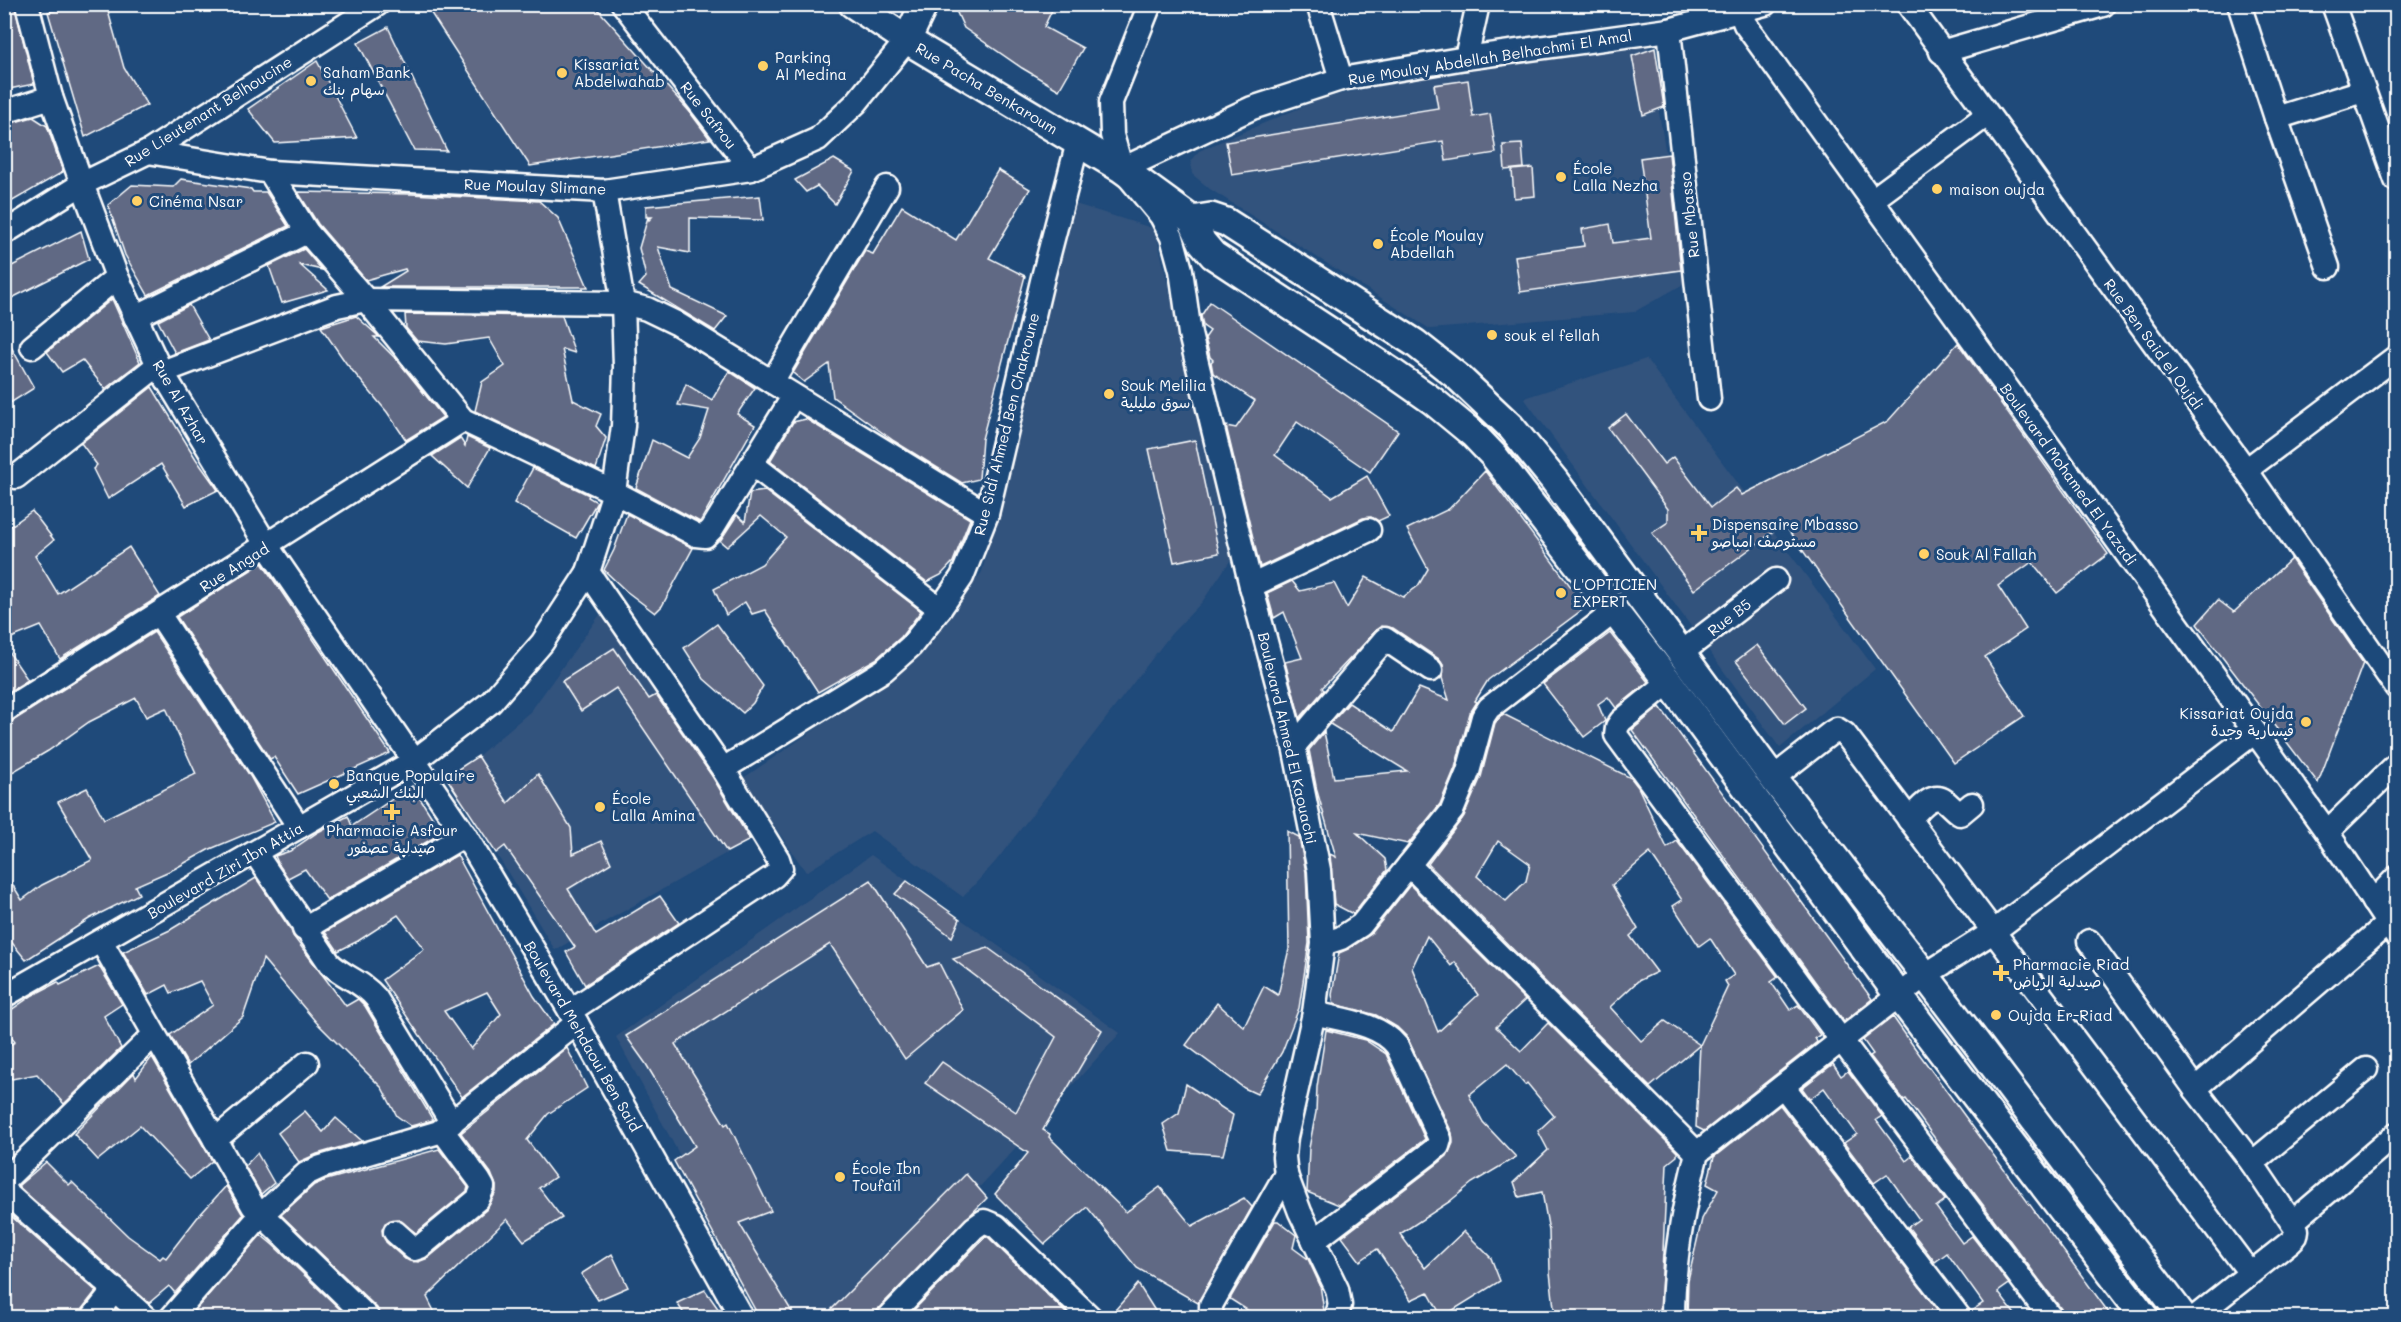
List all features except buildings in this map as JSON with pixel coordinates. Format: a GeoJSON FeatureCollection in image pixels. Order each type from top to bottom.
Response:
{"type":"FeatureCollection","features":[{"type":"Feature","properties":{"kind":"main road","name":"Rue Pacha Benkaroum"},"geometry":{"type":"LineString","coordinates":[[853,4],[907,40],[1122,169],[1192,220]]}},
{"type":"Feature","properties":{"kind":"main road"},"geometry":{"type":"LineString","coordinates":[[907,40],[924,4]]}},
{"type":"Feature","properties":{"kind":"main road"},"geometry":{"type":"LineString","coordinates":[[2145,1317],[1899,996],[1615,610],[1500,464],[1473,434],[1433,401],[1213,255],[1202,242],[1192,220],[1211,217],[1226,222],[1415,343],[1489,403],[1537,457],[1773,778],[2184,1317]]}},
{"type":"Feature","properties":{"kind":"street","name":"Rue Al Azhar"},"geometry":{"type":"LineString","coordinates":[[27,4],[51,97],[82,184],[117,277],[160,369],[267,546],[414,761]]}},
{"type":"Feature","properties":{"kind":"street","name":"Rue Lieutenant Belhoucine"},"geometry":{"type":"LineString","coordinates":[[4,233],[82,184],[148,152],[378,4]]}},
{"type":"Feature","properties":{"kind":"street","name":"Rue Safrou"},"geometry":{"type":"LineString","coordinates":[[623,4],[751,169]]}},
{"type":"Feature","properties":{"kind":"street"},"geometry":{"type":"LineString","coordinates":[[1122,169],[1112,135],[1111,102],[1150,4]]}},
{"type":"Feature","properties":{"kind":"street"},"geometry":{"type":"LineString","coordinates":[[1318,4],[1341,79]]}},
{"type":"Feature","properties":{"kind":"street"},"geometry":{"type":"LineString","coordinates":[[1466,58],[1478,4]]}},
{"type":"Feature","properties":{"kind":"street","name":"Rue Moulay Abdellah Belhachmi El Amal"},"geometry":{"type":"LineString","coordinates":[[1122,169],[1252,108],[1341,79],[1466,58],[1669,30],[1741,8],[1765,4]]}},
{"type":"Feature","properties":{"kind":"street","name":"Rue Ben Said el Oujdi"},"geometry":{"type":"LineString","coordinates":[[1908,4],[2246,470],[2397,687]]}},
{"type":"Feature","properties":{"kind":"street"},"geometry":{"type":"LineString","coordinates":[[2239,4],[2328,267]]}},
{"type":"Feature","properties":{"kind":"street"},"geometry":{"type":"LineString","coordinates":[[2333,4],[2397,180]]}},
{"type":"Feature","properties":{"kind":"street"},"geometry":{"type":"LineString","coordinates":[[1941,52],[2103,5]]}},
{"type":"Feature","properties":{"kind":"street","name":"Boulevard Mohamed El Yazadi"},"geometry":{"type":"LineString","coordinates":[[1741,8],[1745,24],[2327,832],[2392,930]]}},
{"type":"Feature","properties":{"kind":"street","name":"Rue Mbasso"},"geometry":{"type":"LineString","coordinates":[[1669,30],[1709,399]]}},
{"type":"Feature","properties":{"kind":"street","name":"Rue Moulay Slimane"},"geometry":{"type":"LineString","coordinates":[[148,152],[270,172],[604,191],[751,169],[818,139],[856,103],[907,40]]}},
{"type":"Feature","properties":{"kind":"street"},"geometry":{"type":"LineString","coordinates":[[2276,118],[2363,91]]}},
{"type":"Feature","properties":{"kind":"street"},"geometry":{"type":"LineString","coordinates":[[4,112],[51,97]]}},
{"type":"Feature","properties":{"kind":"street"},"geometry":{"type":"LineString","coordinates":[[1872,200],[1987,115]]}},
{"type":"Feature","properties":{"kind":"street","name":"Rue Sidi Ahmed Ben Chakroune"},"geometry":{"type":"LineString","coordinates":[[723,769],[884,670],[911,646],[940,609],[969,563],[987,514],[1039,293],[1078,142]]}},
{"type":"Feature","properties":{"kind":"street","name":"Boulevard Ahmed El Kaouachi"},"geometry":{"type":"LineString","coordinates":[[1122,169],[1161,216],[1172,237],[1181,270],[1190,334],[1251,586],[1294,746],[1319,870],[1323,944],[1314,1013],[1286,1137],[1284,1157],[1286,1174],[1300,1212],[1337,1288],[1340,1305],[1336,1317]]}},
{"type":"Feature","properties":{"kind":"street"},"geometry":{"type":"LineString","coordinates":[[270,172],[307,232],[366,300],[463,420],[614,492],[696,535],[705,536],[712,529],[793,397]]}},
{"type":"Feature","properties":{"kind":"street"},"geometry":{"type":"LineString","coordinates":[[772,382],[887,186]]}},
{"type":"Feature","properties":{"kind":"street","name":"Boulevard Ziri Ibn Attia"},"geometry":{"type":"LineString","coordinates":[[4,996],[414,761],[491,702],[542,643],[588,572],[614,492],[623,426],[625,367],[623,303],[604,191]]}},
{"type":"Feature","properties":{"kind":"street"},"geometry":{"type":"LineString","coordinates":[[135,317],[307,232]]}},
{"type":"Feature","properties":{"kind":"street"},"geometry":{"type":"LineString","coordinates":[[32,347],[117,277]]}},
{"type":"Feature","properties":{"kind":"street"},"geometry":{"type":"LineString","coordinates":[[16,477],[160,369],[338,306],[366,300],[623,303],[647,309],[676,323],[793,397],[987,514]]}},
{"type":"Feature","properties":{"kind":"street"},"geometry":{"type":"LineString","coordinates":[[2246,470],[2397,357]]}},
{"type":"Feature","properties":{"kind":"street","name":"Rue Angad"},"geometry":{"type":"LineString","coordinates":[[4,711],[463,420]]}},
{"type":"Feature","properties":{"kind":"street"},"geometry":{"type":"LineString","coordinates":[[752,464],[940,609]]}},
{"type":"Feature","properties":{"kind":"street"},"geometry":{"type":"LineString","coordinates":[[1251,586],[1369,530]]}},
{"type":"Feature","properties":{"kind":"street"},"geometry":{"type":"LineString","coordinates":[[171,1317],[261,1215],[298,1180],[321,1167],[447,1126],[574,1017],[774,876],[781,868],[778,859],[723,769],[588,572]]}},
{"type":"Feature","properties":{"kind":"street","name":"Rue B5"},"geometry":{"type":"LineString","coordinates":[[1682,653],[1776,580]]}},
{"type":"Feature","properties":{"kind":"street"},"geometry":{"type":"LineString","coordinates":[[1323,944],[1341,938],[1361,925],[1446,819],[1458,801],[1483,717],[1489,708],[1615,610]]}},
{"type":"Feature","properties":{"kind":"street"},"geometry":{"type":"LineString","coordinates":[[159,614],[299,828]]}},
{"type":"Feature","properties":{"kind":"street"},"geometry":{"type":"LineString","coordinates":[[1294,746],[1385,639],[1431,669]]}},
{"type":"Feature","properties":{"kind":"street"},"geometry":{"type":"LineString","coordinates":[[1669,682],[1621,721],[1616,735],[1842,1041],[2051,1317]]}},
{"type":"Feature","properties":{"kind":"street"},"geometry":{"type":"LineString","coordinates":[[1773,778],[1837,729],[1845,734],[2250,1273]]}},
{"type":"Feature","properties":{"kind":"street"},"geometry":{"type":"LineString","coordinates":[[1673,1317],[1676,1256],[1685,1199],[1697,1153],[1925,975],[1993,932],[2254,732]]}},
{"type":"Feature","properties":{"kind":"street","name":"Boulevard Mehdaoui Ben Said"},"geometry":{"type":"LineString","coordinates":[[414,761],[465,835],[574,1017],[742,1317]]}},
{"type":"Feature","properties":{"kind":"street"},"geometry":{"type":"LineString","coordinates":[[2327,832],[2397,765]]}},
{"type":"Feature","properties":{"kind":"street"},"geometry":{"type":"LineString","coordinates":[[1909,820],[1930,799],[1936,797],[1942,799],[1960,814],[1972,804]]}},
{"type":"Feature","properties":{"kind":"street"},"geometry":{"type":"LineString","coordinates":[[304,929],[465,835]]}},
{"type":"Feature","properties":{"kind":"street"},"geometry":{"type":"LineString","coordinates":[[255,853],[304,929],[330,964],[340,974],[369,989],[376,998],[483,1187],[483,1192],[478,1199],[420,1247],[414,1249],[410,1247],[395,1232]]}},
{"type":"Feature","properties":{"kind":"street"},"geometry":{"type":"LineString","coordinates":[[1409,865],[1697,1153]]}},
{"type":"Feature","properties":{"kind":"street"},"geometry":{"type":"LineString","coordinates":[[2373,902],[2397,878]]}},
{"type":"Feature","properties":{"kind":"street"},"geometry":{"type":"LineString","coordinates":[[2195,1089],[2392,930]]}},
{"type":"Feature","properties":{"kind":"street"},"geometry":{"type":"LineString","coordinates":[[101,941],[248,1199],[261,1215],[368,1317]]}},
{"type":"Feature","properties":{"kind":"street"},"geometry":{"type":"LineString","coordinates":[[2089,941],[2195,1089],[2252,1163],[2297,1230],[2296,1236],[2194,1317]]}},
{"type":"Feature","properties":{"kind":"street"},"geometry":{"type":"LineString","coordinates":[[1314,1013],[1375,1029],[1392,1039],[1440,1139],[1438,1146],[1431,1152],[1314,1241]]}},
{"type":"Feature","properties":{"kind":"street"},"geometry":{"type":"LineString","coordinates":[[4,1181],[154,1035]]}},
{"type":"Feature","properties":{"kind":"street"},"geometry":{"type":"LineString","coordinates":[[215,1140],[307,1063]]}},
{"type":"Feature","properties":{"kind":"street"},"geometry":{"type":"LineString","coordinates":[[2252,1163],[2366,1069]]}},
{"type":"Feature","properties":{"kind":"street"},"geometry":{"type":"LineString","coordinates":[[1783,1086],[1960,1317]]}},
{"type":"Feature","properties":{"kind":"street"},"geometry":{"type":"LineString","coordinates":[[2293,1222],[2397,1134]]}},
{"type":"Feature","properties":{"kind":"street"},"geometry":{"type":"LineString","coordinates":[[1214,1317],[1210,1314],[1211,1305],[1286,1174]]}},
{"type":"Feature","properties":{"kind":"street"},"geometry":{"type":"LineString","coordinates":[[4,1191],[146,1317]]}},
{"type":"Feature","properties":{"kind":"street"},"geometry":{"type":"LineString","coordinates":[[892,1316],[974,1228],[984,1221],[996,1226],[1091,1317]]}},
{"type":"Feature","properties":{"kind":"street"},"geometry":{"type":"LineString","coordinates":[[92,1317],[115,1289]]}},
{"type":"Feature","properties":{"kind":"shaded area"},"geometry":{"type":"Polygon","coordinates":[[[1648,46],[1687,282],[1634,312],[1430,329],[1210,189],[1192,174],[1191,162],[1199,151],[1323,98],[1440,73],[1648,46]]]}},
{"type":"Feature","properties":{"kind":"shaded area","name":"Souk Melilia سوق مليلية"},"geometry":{"type":"Polygon","coordinates":[[[1072,203],[1155,229],[1232,558],[1202,602],[1171,634],[996,861],[963,897],[872,831],[806,872],[742,779],[911,664],[982,572],[1072,203]]]}},
{"type":"Feature","properties":{"kind":"shaded area","name":"Dispensaire Mbasso مستوصف امباصو"},"geometry":{"type":"Polygon","coordinates":[[[1646,359],[1875,669],[1780,748],[1524,398],[1646,359]]]}},
{"type":"Feature","properties":{"kind":"shaded area","name":"École Lalla Amina"},"geometry":{"type":"Polygon","coordinates":[[[604,609],[753,838],[555,950],[446,777],[478,756],[531,711],[604,609]]]}},
{"type":"Feature","properties":{"kind":"shaded area","name":"École Ibn Toufaïl"},"geometry":{"type":"Polygon","coordinates":[[[871,855],[1120,1033],[860,1318],[767,1317],[616,1037],[871,855]]]}},
{"type":"Feature","properties":{"kind":"place","name":"Parking Al Medina"},"geometry":{"type":"Point","coordinates":[763,66]}},
{"type":"Feature","properties":{"kind":"place","name":"Kissariat Abdelwahab"},"geometry":{"type":"Point","coordinates":[562,73]}},
{"type":"Feature","properties":{"kind":"place","name":"Saham Bank سهام بنك"},"geometry":{"type":"Point","coordinates":[311,81]}},
{"type":"Feature","properties":{"kind":"place","name":"École Lalla Nezha"},"geometry":{"type":"Point","coordinates":[1561,177]}},
{"type":"Feature","properties":{"kind":"place","name":"maison oujda"},"geometry":{"type":"Point","coordinates":[1937,189]}},
{"type":"Feature","properties":{"kind":"place","name":"Cinéma Nsar"},"geometry":{"type":"Point","coordinates":[137,201]}},
{"type":"Feature","properties":{"kind":"place","name":"École Moulay Abdellah"},"geometry":{"type":"Point","coordinates":[1378,244]}},
{"type":"Feature","properties":{"kind":"place","name":"souk el fellah"},"geometry":{"type":"Point","coordinates":[1492,335]}},
{"type":"Feature","properties":{"kind":"place","name":"Souk Melilia سوق مليلية"},"geometry":{"type":"Point","coordinates":[1109,394]}},
{"type":"Feature","properties":{"kind":"place","name":"Dispensaire Mbasso مستوصف امباصو"},"geometry":{"type":"Point","coordinates":[1699,533]}},
{"type":"Feature","properties":{"kind":"place","name":"Souk Al Fallah"},"geometry":{"type":"Point","coordinates":[1924,554]}},
{"type":"Feature","properties":{"kind":"place","name":"L'OPTICIEN EXPERT"},"geometry":{"type":"Point","coordinates":[1561,593]}},
{"type":"Feature","properties":{"kind":"place","name":"Kissariat Oujda قيسارية وجدة"},"geometry":{"type":"Point","coordinates":[2306,722]}},
{"type":"Feature","properties":{"kind":"place","name":"Banque Populaire البنك الشعبي"},"geometry":{"type":"Point","coordinates":[334,784]}},
{"type":"Feature","properties":{"kind":"place","name":"École Lalla Amina"},"geometry":{"type":"Point","coordinates":[600,807]}},
{"type":"Feature","properties":{"kind":"place","name":"Pharmacie Asfour صيدلية عصفور"},"geometry":{"type":"Point","coordinates":[392,812]}},
{"type":"Feature","properties":{"kind":"place","name":"Pharmacie Riad صيدلية الرياض"},"geometry":{"type":"Point","coordinates":[2001,973]}},
{"type":"Feature","properties":{"kind":"place","name":"Oujda Er-Riad"},"geometry":{"type":"Point","coordinates":[1996,1015]}},
{"type":"Feature","properties":{"kind":"place","name":"École Ibn Toufaïl"},"geometry":{"type":"Point","coordinates":[840,1177]}}]}
